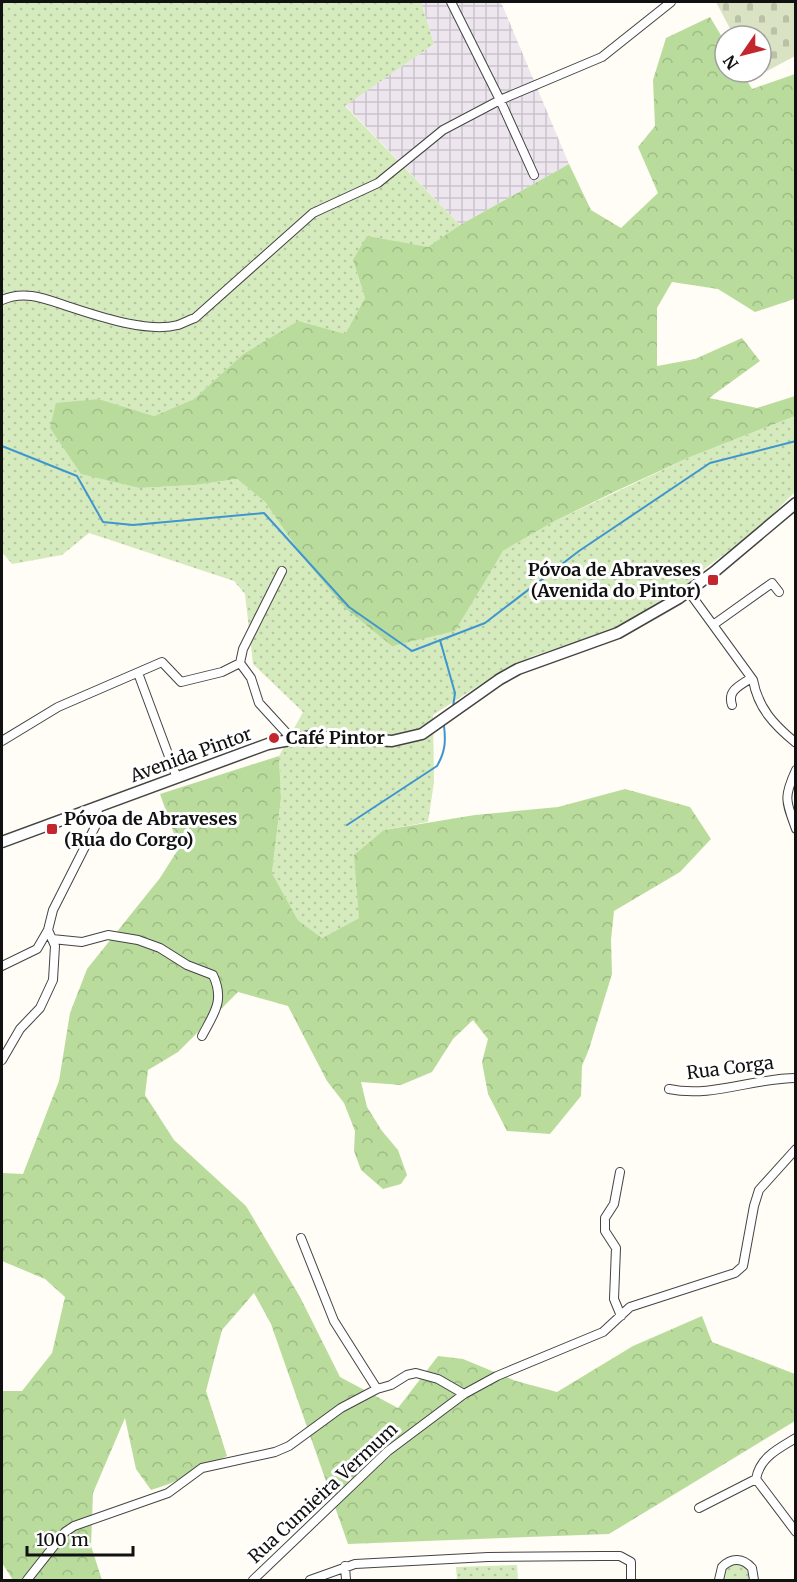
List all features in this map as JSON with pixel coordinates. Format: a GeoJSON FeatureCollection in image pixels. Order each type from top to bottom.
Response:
{"type":"FeatureCollection","features":[{"type":"Feature","properties":{"kind":"street"},"geometry":{"type":"LineString","coordinates":[[451,2],[534,175]]}},
{"type":"Feature","properties":{"kind":"street"},"geometry":{"type":"LineString","coordinates":[[2,300],[13,295],[30,294],[103,318],[151,326],[176,325],[195,318],[313,213],[378,183],[443,130],[500,100],[602,57],[671,2]]}},
{"type":"Feature","properties":{"kind":"street","name":"Avenida Pintor"},"geometry":{"type":"LineString","coordinates":[[2,842],[268,744],[323,736],[392,741],[422,734],[500,679],[518,669],[618,633],[688,592],[795,503]]}},
{"type":"Feature","properties":{"kind":"street"},"geometry":{"type":"LineString","coordinates":[[282,571],[243,649],[240,663],[251,678],[260,703],[292,739]]}},
{"type":"Feature","properties":{"kind":"street"},"geometry":{"type":"LineString","coordinates":[[714,625],[772,583],[779,592]]}},
{"type":"Feature","properties":{"kind":"street"},"geometry":{"type":"LineString","coordinates":[[688,592],[751,678],[755,695],[764,711],[774,725],[795,743]]}},
{"type":"Feature","properties":{"kind":"street"},"geometry":{"type":"LineString","coordinates":[[2,741],[58,707],[162,662],[181,682],[222,672],[240,663]]}},
{"type":"Feature","properties":{"kind":"street"},"geometry":{"type":"LineString","coordinates":[[138,673],[177,778]]}},
{"type":"Feature","properties":{"kind":"street"},"geometry":{"type":"LineString","coordinates":[[732,705],[731,693],[751,678]]}},
{"type":"Feature","properties":{"kind":"street"},"geometry":{"type":"LineString","coordinates":[[795,770],[786,790],[786,801],[795,829]]}},
{"type":"Feature","properties":{"kind":"street"},"geometry":{"type":"LineString","coordinates":[[2,966],[37,950],[48,930],[53,910],[97,823],[98,807]]}},
{"type":"Feature","properties":{"kind":"street"},"geometry":{"type":"LineString","coordinates":[[2,1060],[20,1029],[40,1008],[54,980],[55,946],[48,930]]}},
{"type":"Feature","properties":{"kind":"street"},"geometry":{"type":"LineString","coordinates":[[52,939],[82,942],[108,935],[138,940],[160,948],[187,964],[213,975],[219,988],[219,1002],[202,1036]]}},
{"type":"Feature","properties":{"kind":"street","name":"Rua Corga"},"geometry":{"type":"LineString","coordinates":[[669,1089],[718,1090],[795,1078]]}},
{"type":"Feature","properties":{"kind":"street","name":"Rua Cumieira Vermum"},"geometry":{"type":"LineString","coordinates":[[253,1581],[388,1451],[464,1394],[497,1376],[603,1332],[630,1307],[735,1272],[743,1266],[759,1190],[795,1149]]}},
{"type":"Feature","properties":{"kind":"street"},"geometry":{"type":"LineString","coordinates":[[620,1172],[614,1204],[605,1218],[605,1231],[616,1248],[614,1299],[621,1316]]}},
{"type":"Feature","properties":{"kind":"street"},"geometry":{"type":"LineString","coordinates":[[301,1238],[334,1321],[377,1389]]}},
{"type":"Feature","properties":{"kind":"street"},"geometry":{"type":"LineString","coordinates":[[27,1581],[65,1532],[74,1526],[168,1492],[202,1468],[275,1452],[289,1446],[341,1408],[407,1375],[416,1373],[438,1379],[464,1394]]}},
{"type":"Feature","properties":{"kind":"street"},"geometry":{"type":"LineString","coordinates":[[795,1438],[768,1455],[758,1468],[756,1479],[795,1532]]}},
{"type":"Feature","properties":{"kind":"street"},"geometry":{"type":"LineString","coordinates":[[699,1508],[756,1479]]}},
{"type":"Feature","properties":{"kind":"street"},"geometry":{"type":"LineString","coordinates":[[310,1581],[355,1564],[488,1557],[620,1556],[631,1562],[631,1581]]}},
{"type":"Feature","properties":{"kind":"street"},"geometry":{"type":"LineString","coordinates":[[719,1581],[722,1567],[731,1560],[737,1559],[743,1560],[752,1568],[754,1581]]}},
{"type":"Feature","properties":{"kind":"street"},"geometry":{"type":"LineString","coordinates":[[345,1566],[346,1581]]}},
{"type":"Feature","properties":{"kind":"shaded area"},"geometry":{"type":"Polygon","coordinates":[[[421,2],[501,2],[569,164],[460,225],[345,105],[434,44],[421,2]]]}},
{"type":"Feature","properties":{"kind":"green space"},"geometry":{"type":"Polygon","coordinates":[[[2,2],[421,2],[434,44],[345,106],[460,225],[428,248],[353,260],[365,298],[345,334],[242,355],[194,399],[154,416],[99,399],[140,488],[195,485],[237,479],[265,502],[305,560],[480,587],[503,551],[553,522],[690,457],[795,416],[795,492],[757,530],[696,575],[680,591],[655,607],[612,630],[533,656],[492,677],[433,715],[434,782],[428,822],[384,830],[359,918],[322,938],[298,920],[272,873],[281,798],[279,756],[303,712],[253,664],[245,594],[234,581],[89,533],[62,555],[12,564],[2,552],[2,2]]]}},
{"type":"Feature","properties":{"kind":"green space"},"geometry":{"type":"Polygon","coordinates":[[[716,2],[795,2],[795,56],[773,68],[773,24],[728,24],[716,2]]]}},
{"type":"Feature","properties":{"kind":"green space"},"geometry":{"type":"Polygon","coordinates":[[[710,17],[714,24],[713,84],[749,84],[752,89],[773,84],[773,82],[795,74],[794,299],[755,312],[718,289],[672,282],[657,308],[657,366],[695,359],[742,338],[760,361],[709,398],[757,408],[795,396],[795,416],[690,457],[553,522],[503,551],[455,631],[392,646],[345,608],[305,560],[265,502],[237,479],[195,485],[140,488],[81,474],[50,428],[56,403],[99,399],[154,416],[194,399],[242,355],[298,321],[345,334],[365,298],[353,260],[367,236],[428,247],[460,225],[569,164],[591,210],[621,228],[658,193],[638,147],[655,126],[653,80],[666,38],[710,17]]]}},
{"type":"Feature","properties":{"kind":"green space"},"geometry":{"type":"Polygon","coordinates":[[[279,756],[281,798],[272,873],[298,920],[322,938],[359,918],[354,855],[384,830],[475,815],[558,807],[625,789],[690,807],[711,839],[680,872],[614,911],[611,940],[612,974],[582,1066],[581,1096],[550,1134],[507,1131],[488,1094],[482,1062],[488,1039],[473,1020],[453,1039],[432,1072],[401,1085],[361,1082],[367,1107],[382,1131],[398,1150],[407,1175],[401,1184],[383,1189],[361,1170],[354,1151],[355,1131],[344,1103],[327,1081],[288,1006],[238,992],[178,1052],[148,1070],[145,1095],[174,1140],[246,1206],[300,1297],[340,1377],[398,1408],[438,1356],[463,1359],[516,1381],[557,1392],[633,1346],[702,1316],[712,1342],[795,1374],[795,1421],[609,1534],[348,1544],[271,1324],[254,1293],[222,1330],[206,1391],[227,1456],[169,1484],[151,1490],[136,1469],[125,1418],[93,1493],[91,1546],[102,1580],[13,1580],[2,1563],[2,1391],[22,1391],[52,1353],[65,1297],[45,1279],[2,1261],[2,1173],[23,1174],[59,1081],[70,1013],[87,969],[160,878],[179,848],[160,794],[279,756]]]}},
{"type":"Feature","properties":{"kind":"green space"},"geometry":{"type":"Polygon","coordinates":[[[732,1564],[744,1566],[749,1573],[749,1580],[723,1580],[725,1570],[732,1564]]]}},
{"type":"Feature","properties":{"kind":"green space"},"geometry":{"type":"Polygon","coordinates":[[[517,1565],[518,1580],[457,1580],[456,1567],[517,1565]]]}},
{"type":"Feature","properties":{"kind":"waterway"},"geometry":{"type":"LineString","coordinates":[[2,446],[77,476],[103,522],[133,525],[264,513],[349,607],[412,651],[485,623],[579,551],[710,463],[796,441]]}},
{"type":"Feature","properties":{"kind":"waterway"},"geometry":{"type":"LineString","coordinates":[[440,640],[455,693],[453,707]]}},
{"type":"Feature","properties":{"kind":"waterway"},"geometry":{"type":"LineString","coordinates":[[347,825],[437,766],[444,747],[444,726]]}},
{"type":"Feature","properties":{"kind":"place","name":"Póvoa de Abraveses (Avenida do Pintor)"},"geometry":{"type":"Point","coordinates":[713,580]}},
{"type":"Feature","properties":{"kind":"place","name":"Café Pintor"},"geometry":{"type":"Point","coordinates":[274,738]}},
{"type":"Feature","properties":{"kind":"place","name":"Póvoa de Abraveses (Rua do Corgo)"},"geometry":{"type":"Point","coordinates":[52,829]}}]}
